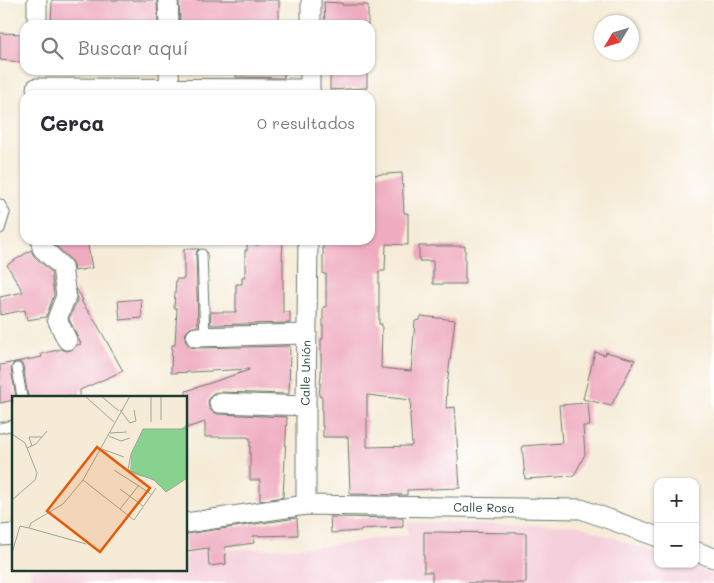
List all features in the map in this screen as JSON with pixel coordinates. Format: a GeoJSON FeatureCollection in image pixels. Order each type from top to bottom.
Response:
{"type":"FeatureCollection","features":[{"type":"Feature","properties":{"kind":"street"},"geometry":{"type":"LineString","coordinates":[[37,0],[37,20]]}},
{"type":"Feature","properties":{"kind":"street"},"geometry":{"type":"LineString","coordinates":[[168,0],[169,20]]}},
{"type":"Feature","properties":{"kind":"street"},"geometry":{"type":"LineString","coordinates":[[311,0],[311,20]]}},
{"type":"Feature","properties":{"kind":"street"},"geometry":{"type":"LineString","coordinates":[[310,75],[310,90]]}},
{"type":"Feature","properties":{"kind":"street"},"geometry":{"type":"LineString","coordinates":[[36,84],[170,84],[275,90]]}},
{"type":"Feature","properties":{"kind":"street"},"geometry":{"type":"LineString","coordinates":[[42,245],[42,248],[62,267],[66,296],[57,319],[67,340]]}},
{"type":"Feature","properties":{"kind":"street","name":"Calle Unión"},"geometry":{"type":"LineString","coordinates":[[306,505],[308,245]]}},
{"type":"Feature","properties":{"kind":"street"},"geometry":{"type":"LineString","coordinates":[[200,337],[307,334]]}},
{"type":"Feature","properties":{"kind":"street"},"geometry":{"type":"LineString","coordinates":[[220,403],[306,406]]}},
{"type":"Feature","properties":{"kind":"street","name":"Calle Rosa"},"geometry":{"type":"LineString","coordinates":[[188,523],[306,505],[580,509],[654,536]]}},
{"type":"Feature","properties":{"kind":"street"},"geometry":{"type":"LineString","coordinates":[[699,552],[714,558]]}},
{"type":"Feature","properties":{"kind":"lane"},"geometry":{"type":"LineString","coordinates":[[0,204],[5,213],[0,229]]}},
{"type":"Feature","properties":{"kind":"lane"},"geometry":{"type":"LineString","coordinates":[[200,337],[202,254]]}},
{"type":"Feature","properties":{"kind":"lane"},"geometry":{"type":"LineString","coordinates":[[17,368],[22,396]]}},
{"type":"Feature","properties":{"kind":"shaded area"},"geometry":{"type":"Polygon","coordinates":[[[407,522],[579,526],[654,553],[654,568],[697,568],[714,574],[714,583],[31,583],[30,570],[188,570],[188,551],[320,547],[408,534],[407,522]]]}},
{"type":"Feature","properties":{"kind":"building"},"geometry":{"type":"Polygon","coordinates":[[[52,0],[157,0],[158,20],[51,20],[52,0]]]}},
{"type":"Feature","properties":{"kind":"building"},"geometry":{"type":"Polygon","coordinates":[[[179,0],[279,0],[279,20],[180,20],[179,0]]]}},
{"type":"Feature","properties":{"kind":"building"},"geometry":{"type":"Polygon","coordinates":[[[324,2],[342,3],[342,5],[368,5],[368,20],[325,20],[324,2]]]}},
{"type":"Feature","properties":{"kind":"building"},"geometry":{"type":"Polygon","coordinates":[[[0,33],[20,34],[20,62],[0,60],[0,33]]]}},
{"type":"Feature","properties":{"kind":"building"},"geometry":{"type":"Polygon","coordinates":[[[236,75],[284,75],[284,78],[236,77],[236,75]]]}},
{"type":"Feature","properties":{"kind":"building"},"geometry":{"type":"Polygon","coordinates":[[[330,75],[367,75],[367,88],[330,90],[330,75]]]}},
{"type":"Feature","properties":{"kind":"building"},"geometry":{"type":"Polygon","coordinates":[[[402,173],[404,213],[408,213],[408,245],[386,244],[385,271],[379,271],[379,324],[382,324],[381,368],[411,371],[415,321],[420,320],[421,316],[455,320],[446,408],[455,407],[460,488],[407,490],[407,495],[350,494],[348,437],[323,437],[322,397],[319,396],[323,307],[326,307],[326,274],[323,274],[323,245],[375,245],[375,175],[402,173]],[[367,395],[367,447],[412,446],[411,400],[367,395]]]}},
{"type":"Feature","properties":{"kind":"building"},"geometry":{"type":"Polygon","coordinates":[[[55,245],[88,245],[92,268],[74,271],[70,259],[55,245]]]}},
{"type":"Feature","properties":{"kind":"building"},"geometry":{"type":"Polygon","coordinates":[[[247,245],[283,245],[283,312],[290,312],[290,323],[211,325],[210,312],[236,312],[236,284],[242,284],[242,277],[245,277],[245,250],[247,251],[247,245]]]}},
{"type":"Feature","properties":{"kind":"building"},"geometry":{"type":"Polygon","coordinates":[[[419,246],[465,246],[465,284],[433,284],[433,261],[419,261],[419,246]]]}},
{"type":"Feature","properties":{"kind":"building"},"geometry":{"type":"Polygon","coordinates":[[[184,249],[199,249],[196,254],[198,326],[190,328],[186,332],[186,342],[190,347],[290,346],[289,394],[219,392],[213,393],[208,402],[209,409],[218,414],[287,417],[283,497],[260,501],[260,480],[250,480],[250,438],[205,437],[205,422],[188,427],[188,396],[186,396],[186,391],[249,369],[171,373],[172,345],[175,345],[177,308],[174,308],[176,279],[184,279],[184,249]]]}},
{"type":"Feature","properties":{"kind":"building"},"geometry":{"type":"Polygon","coordinates":[[[31,250],[34,256],[51,272],[54,295],[46,317],[27,320],[25,310],[0,315],[0,297],[23,292],[7,265],[31,250]]]}},
{"type":"Feature","properties":{"kind":"building"},"geometry":{"type":"Polygon","coordinates":[[[76,288],[83,300],[81,301],[97,324],[123,371],[80,390],[80,396],[28,396],[23,366],[20,362],[16,362],[42,357],[41,354],[61,349],[71,350],[81,344],[69,319],[77,300],[76,288]]]}},
{"type":"Feature","properties":{"kind":"building"},"geometry":{"type":"Polygon","coordinates":[[[141,299],[142,318],[120,320],[118,301],[141,299]]]}},
{"type":"Feature","properties":{"kind":"building"},"geometry":{"type":"Polygon","coordinates":[[[595,352],[605,355],[606,352],[635,360],[611,406],[583,399],[595,352]]]}},
{"type":"Feature","properties":{"kind":"building"},"geometry":{"type":"Polygon","coordinates":[[[15,362],[11,369],[16,396],[12,396],[12,400],[0,403],[0,365],[15,362]]]}},
{"type":"Feature","properties":{"kind":"building"},"geometry":{"type":"Polygon","coordinates":[[[588,403],[590,426],[583,426],[585,454],[574,476],[525,479],[522,446],[562,443],[559,405],[588,403]]]}},
{"type":"Feature","properties":{"kind":"building"},"geometry":{"type":"Polygon","coordinates":[[[330,517],[403,518],[403,527],[331,533],[330,517]]]}},
{"type":"Feature","properties":{"kind":"building"},"geometry":{"type":"Polygon","coordinates":[[[297,518],[298,535],[253,536],[254,543],[225,547],[226,564],[209,566],[208,548],[188,551],[188,534],[297,518]]]}},
{"type":"Feature","properties":{"kind":"building"},"geometry":{"type":"Polygon","coordinates":[[[424,532],[526,533],[526,583],[432,583],[432,572],[424,572],[424,532]]]}}]}
